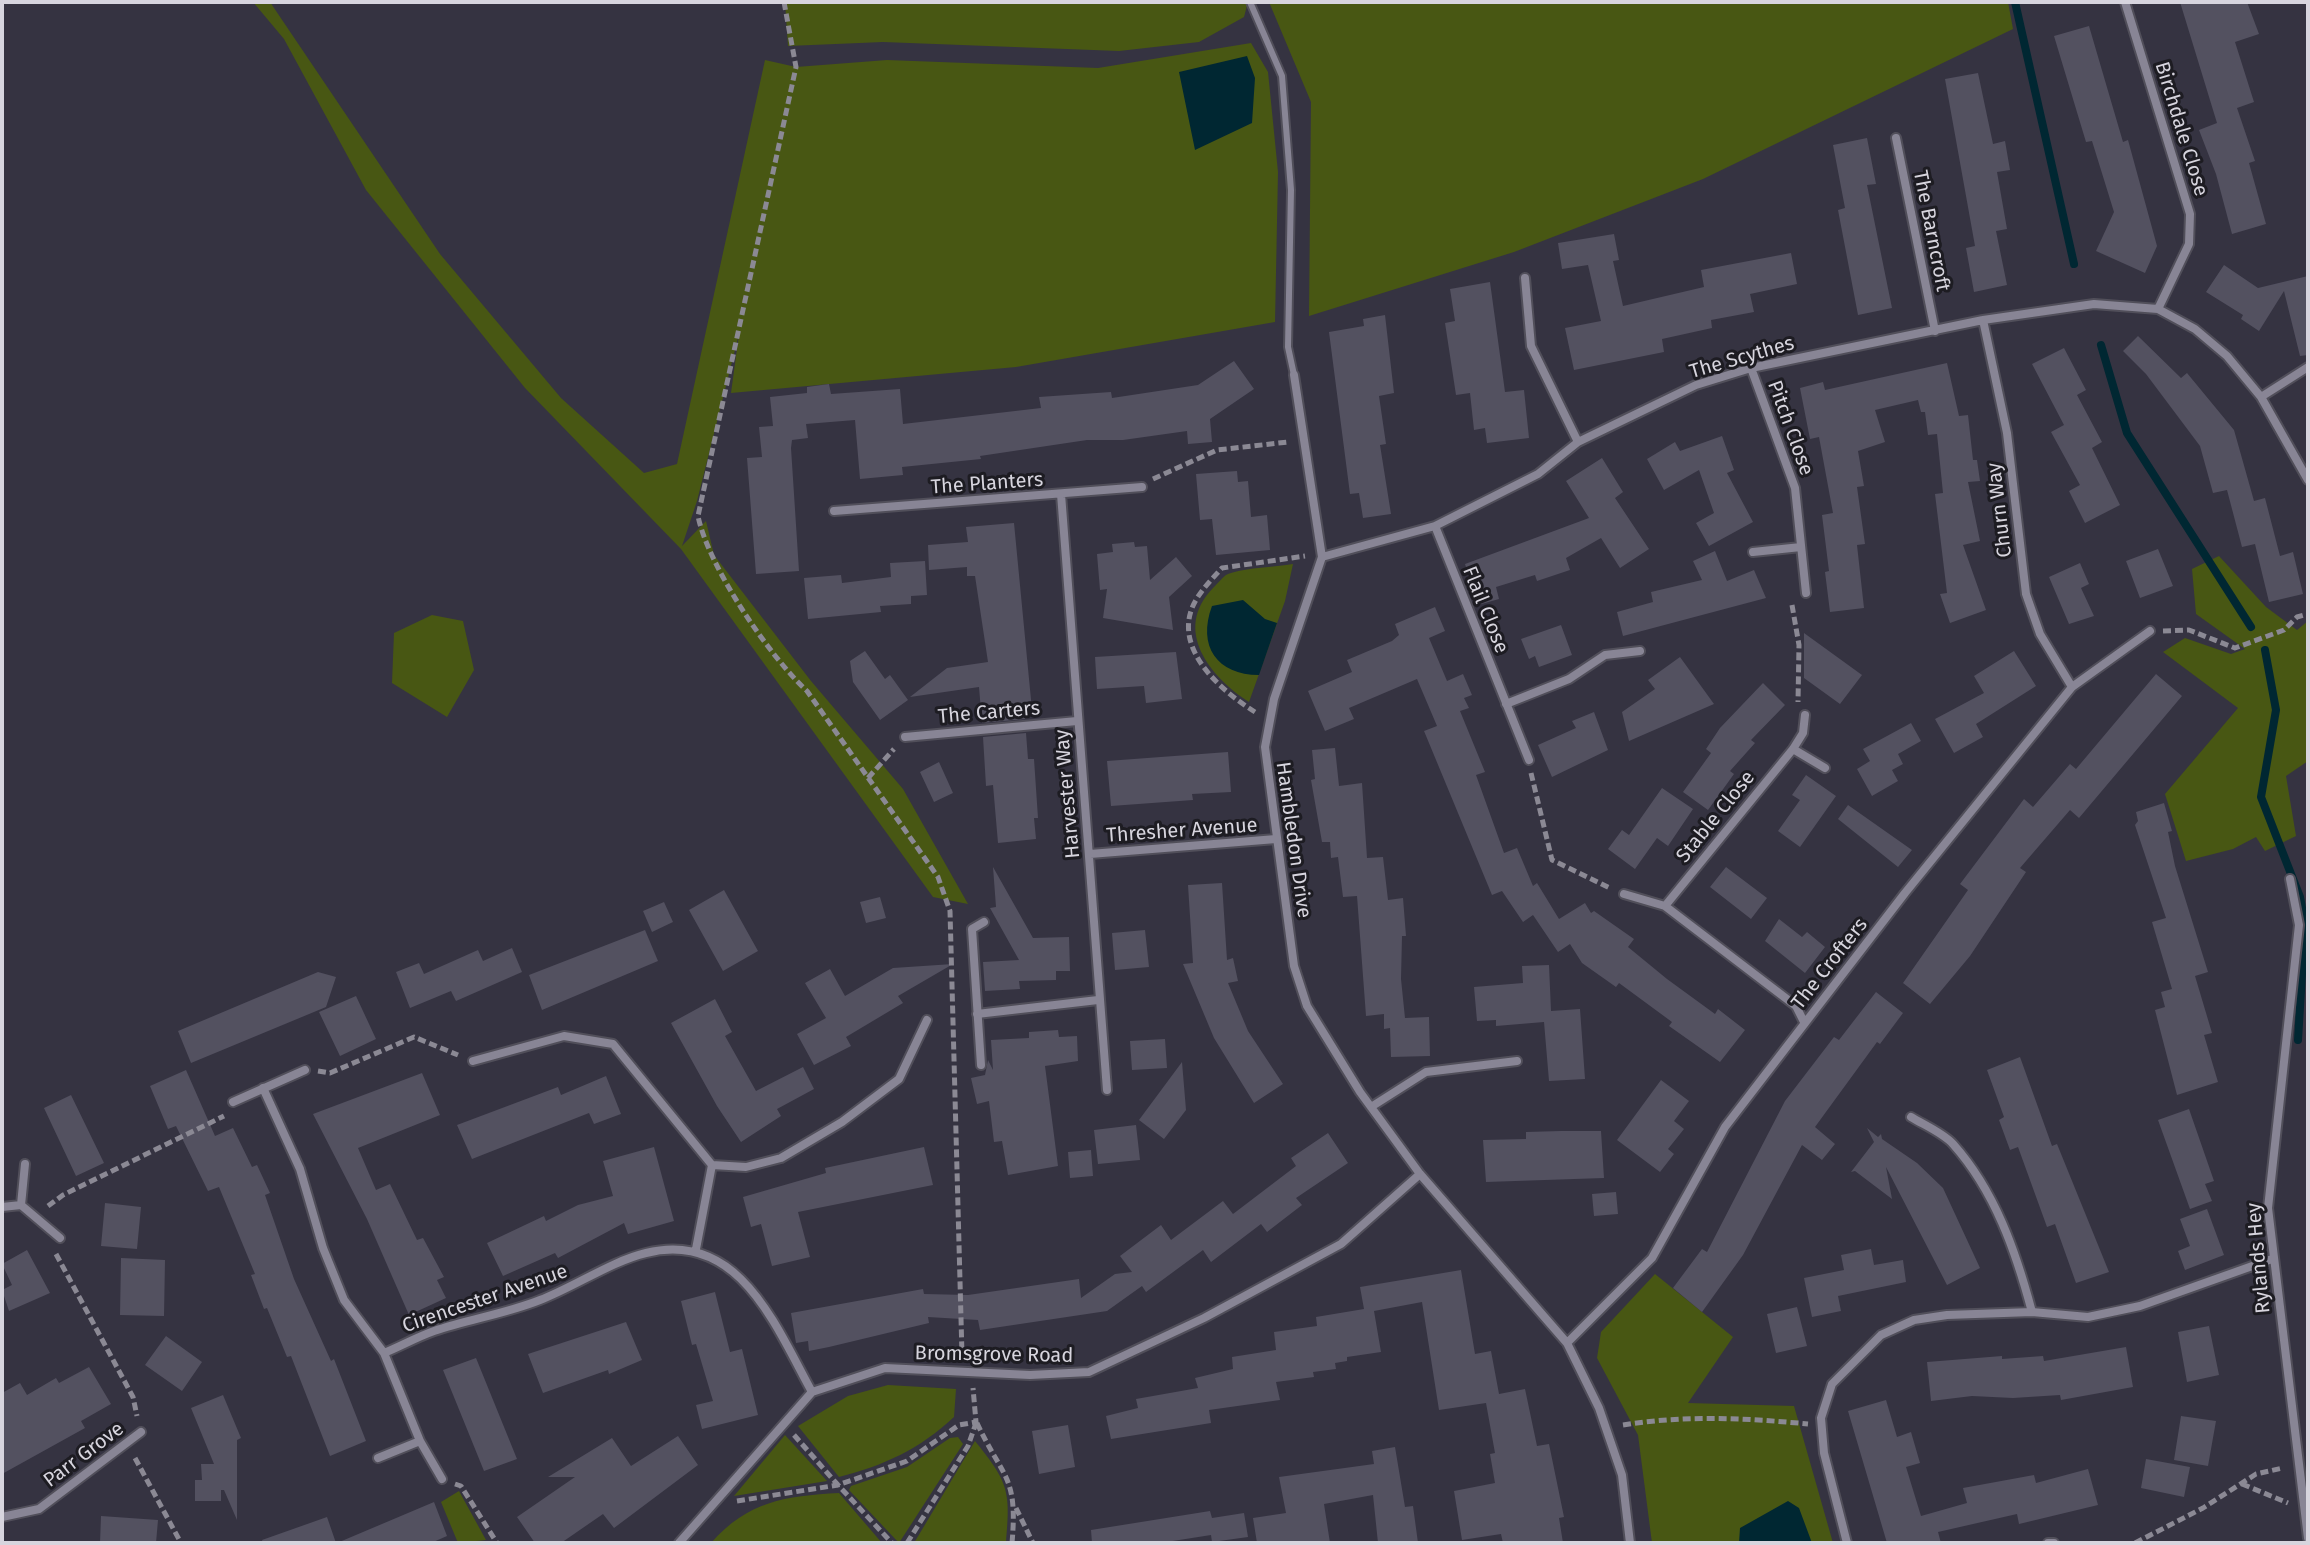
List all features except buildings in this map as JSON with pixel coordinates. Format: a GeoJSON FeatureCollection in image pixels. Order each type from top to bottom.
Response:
{"type":"FeatureCollection","features":[{"type":"Feature","properties":{"kind":"street","name":"Birchdale Close"},"geometry":{"type":"LineString","coordinates":[[2125,2],[2190,214],[2189,244],[2158,309]]}},
{"type":"Feature","properties":{"kind":"street","name":"The Barncroft"},"geometry":{"type":"LineString","coordinates":[[1896,138],[1935,331]]}},
{"type":"Feature","properties":{"kind":"street"},"geometry":{"type":"LineString","coordinates":[[1525,278],[1531,346],[1578,442]]}},
{"type":"Feature","properties":{"kind":"street","name":"The Scythes"},"geometry":{"type":"LineString","coordinates":[[1321,555],[1435,526],[1538,474],[1578,442],[1696,385],[1751,368],[1983,320],[2075,306],[2094,304],[2158,309]]}},
{"type":"Feature","properties":{"kind":"street"},"geometry":{"type":"LineString","coordinates":[[2158,309],[2206,338],[2227,356],[2261,397],[2308,480]]}},
{"type":"Feature","properties":{"kind":"street","name":"Churn Way"},"geometry":{"type":"LineString","coordinates":[[1983,320],[2007,433],[2026,594],[2040,634],[2072,687]]}},
{"type":"Feature","properties":{"kind":"street"},"geometry":{"type":"LineString","coordinates":[[2261,397],[2308,367]]}},
{"type":"Feature","properties":{"kind":"street","name":"Pitch Close"},"geometry":{"type":"LineString","coordinates":[[1751,368],[1795,488],[1805,590]]}},
{"type":"Feature","properties":{"kind":"street","name":"Hambledon Drive"},"geometry":{"type":"LineString","coordinates":[[1294,375],[1321,555],[1269,721],[1265,747],[1294,966],[1307,1006],[1331,1050],[1371,1107],[1420,1174],[1567,1343],[1606,1427],[1622,1475],[1630,1543]]}},
{"type":"Feature","properties":{"kind":"street","name":"The Planters"},"geometry":{"type":"LineString","coordinates":[[834,511],[1142,487]]}},
{"type":"Feature","properties":{"kind":"street","name":"Harvester Way"},"geometry":{"type":"LineString","coordinates":[[1061,494],[1107,1090]]}},
{"type":"Feature","properties":{"kind":"street","name":"Flail Close"},"geometry":{"type":"LineString","coordinates":[[1435,526],[1529,760]]}},
{"type":"Feature","properties":{"kind":"street"},"geometry":{"type":"LineString","coordinates":[[1753,552],[1801,547]]}},
{"type":"Feature","properties":{"kind":"street","name":"The Crofters"},"geometry":{"type":"LineString","coordinates":[[1567,1343],[1652,1258],[1725,1127],[1804,1022],[2072,687],[2150,631]]}},
{"type":"Feature","properties":{"kind":"street"},"geometry":{"type":"LineString","coordinates":[[1506,704],[1569,679],[1605,655],[1640,651]]}},
{"type":"Feature","properties":{"kind":"street","name":"Stable Close"},"geometry":{"type":"LineString","coordinates":[[1665,906],[1793,749],[1803,733],[1805,715]]}},
{"type":"Feature","properties":{"kind":"street","name":"The Carters"},"geometry":{"type":"LineString","coordinates":[[905,737],[1077,721]]}},
{"type":"Feature","properties":{"kind":"street"},"geometry":{"type":"LineString","coordinates":[[1793,749],[1825,768]]}},
{"type":"Feature","properties":{"kind":"street","name":"Thresher Avenue"},"geometry":{"type":"LineString","coordinates":[[1090,854],[1276,839]]}},
{"type":"Feature","properties":{"kind":"street","name":"Rylands Hey"},"geometry":{"type":"LineString","coordinates":[[2290,879],[2299,925],[2268,1208],[2308,1538]]}},
{"type":"Feature","properties":{"kind":"street"},"geometry":{"type":"LineString","coordinates":[[1624,894],[1665,906],[1796,1006],[1804,1022]]}},
{"type":"Feature","properties":{"kind":"street"},"geometry":{"type":"LineString","coordinates":[[981,1065],[972,929],[984,922]]}},
{"type":"Feature","properties":{"kind":"street"},"geometry":{"type":"LineString","coordinates":[[977,1014],[1098,1000]]}},
{"type":"Feature","properties":{"kind":"street"},"geometry":{"type":"LineString","coordinates":[[473,1061],[564,1036],[613,1044],[712,1165],[746,1167],[781,1158],[842,1122],[899,1079],[927,1020]]}},
{"type":"Feature","properties":{"kind":"street"},"geometry":{"type":"LineString","coordinates":[[1371,1107],[1426,1072],[1517,1061]]}},
{"type":"Feature","properties":{"kind":"street"},"geometry":{"type":"LineString","coordinates":[[233,1102],[305,1070]]}},
{"type":"Feature","properties":{"kind":"street","name":"Cirencester Avenue"},"geometry":{"type":"LineString","coordinates":[[263,1088],[300,1169],[323,1248],[344,1300],[384,1353],[435,1331],[495,1317],[542,1300],[645,1253],[696,1249]]}},
{"type":"Feature","properties":{"kind":"street"},"geometry":{"type":"LineString","coordinates":[[1911,1117],[1951,1142],[1994,1202],[2020,1268],[2032,1312]]}},
{"type":"Feature","properties":{"kind":"street"},"geometry":{"type":"LineString","coordinates":[[21,1205],[25,1164]]}},
{"type":"Feature","properties":{"kind":"street"},"geometry":{"type":"LineString","coordinates":[[712,1165],[696,1249],[732,1269],[761,1299],[812,1392]]}},
{"type":"Feature","properties":{"kind":"street","name":"Bromsgrove Road"},"geometry":{"type":"LineString","coordinates":[[679,1543],[782,1422],[812,1392],[885,1368],[1030,1375],[1089,1372],[1204,1318],[1341,1244],[1420,1174]]}},
{"type":"Feature","properties":{"kind":"street"},"geometry":{"type":"LineString","coordinates":[[2,1207],[21,1205],[60,1238]]}},
{"type":"Feature","properties":{"kind":"street"},"geometry":{"type":"LineString","coordinates":[[1847,1543],[1824,1453],[1821,1425],[1832,1384],[1881,1335],[1914,1320],[1947,1315],[2032,1312],[2088,1317],[2140,1306],[2272,1259]]}},
{"type":"Feature","properties":{"kind":"street"},"geometry":{"type":"LineString","coordinates":[[384,1353],[420,1441],[442,1479]]}},
{"type":"Feature","properties":{"kind":"street","name":"Parr Grove"},"geometry":{"type":"LineString","coordinates":[[2,1517],[39,1509],[141,1432]]}},
{"type":"Feature","properties":{"kind":"street"},"geometry":{"type":"LineString","coordinates":[[378,1458],[420,1441]]}},
{"type":"Feature","properties":{"kind":"lane"},"geometry":{"type":"LineString","coordinates":[[1250,2],[1282,76],[1291,190],[1288,347],[1294,375]]}},
{"type":"Feature","properties":{"kind":"path"},"geometry":{"type":"LineString","coordinates":[[784,2],[796,67],[698,516],[704,544],[783,669],[807,691],[938,877],[950,911],[966,1372],[976,1422],[1012,1485],[1015,1507],[1012,1543]]}},
{"type":"Feature","properties":{"kind":"path"},"geometry":{"type":"LineString","coordinates":[[1142,487],[1165,472],[1217,450],[1304,441]]}},
{"type":"Feature","properties":{"kind":"path"},"geometry":{"type":"LineString","coordinates":[[1269,721],[1232,698],[1207,674],[1194,647],[1189,620],[1193,605],[1222,568],[1321,555]]}},
{"type":"Feature","properties":{"kind":"path"},"geometry":{"type":"LineString","coordinates":[[1805,590],[1791,598],[1799,645],[1795,698],[1805,715]]}},
{"type":"Feature","properties":{"kind":"path"},"geometry":{"type":"LineString","coordinates":[[2150,631],[2189,630],[2235,648],[2284,630],[2297,617],[2308,614]]}},
{"type":"Feature","properties":{"kind":"path"},"geometry":{"type":"LineString","coordinates":[[868,778],[905,737]]}},
{"type":"Feature","properties":{"kind":"path"},"geometry":{"type":"LineString","coordinates":[[1529,760],[1552,860],[1624,894]]}},
{"type":"Feature","properties":{"kind":"path"},"geometry":{"type":"LineString","coordinates":[[927,1020],[977,1014]]}},
{"type":"Feature","properties":{"kind":"path"},"geometry":{"type":"LineString","coordinates":[[305,1070],[330,1073],[414,1037],[473,1061]]}},
{"type":"Feature","properties":{"kind":"path"},"geometry":{"type":"LineString","coordinates":[[35,1216],[63,1195],[230,1114],[233,1102]]}},
{"type":"Feature","properties":{"kind":"path"},"geometry":{"type":"LineString","coordinates":[[60,1238],[56,1253],[133,1397],[141,1432]]}},
{"type":"Feature","properties":{"kind":"path"},"geometry":{"type":"LineString","coordinates":[[1606,1427],[1666,1418],[1719,1416],[1821,1425]]}},
{"type":"Feature","properties":{"kind":"path"},"geometry":{"type":"LineString","coordinates":[[782,1422],[892,1543]]}},
{"type":"Feature","properties":{"kind":"path"},"geometry":{"type":"LineString","coordinates":[[713,1505],[838,1485],[907,1461],[959,1425],[976,1422]]}},
{"type":"Feature","properties":{"kind":"path"},"geometry":{"type":"LineString","coordinates":[[907,1543],[968,1446],[976,1422]]}},
{"type":"Feature","properties":{"kind":"path"},"geometry":{"type":"LineString","coordinates":[[127,1443],[181,1543]]}},
{"type":"Feature","properties":{"kind":"path"},"geometry":{"type":"LineString","coordinates":[[2135,1543],[2203,1508],[2256,1474],[2301,1463]]}},
{"type":"Feature","properties":{"kind":"path"},"geometry":{"type":"LineString","coordinates":[[442,1479],[461,1486],[497,1543]]}},
{"type":"Feature","properties":{"kind":"path"},"geometry":{"type":"LineString","coordinates":[[2241,1484],[2306,1510]]}},
{"type":"Feature","properties":{"kind":"path"},"geometry":{"type":"LineString","coordinates":[[1015,1507],[1033,1543]]}},
{"type":"Feature","properties":{"kind":"green space"},"geometry":{"type":"Polygon","coordinates":[[[253,2],[270,2],[440,254],[561,398],[644,473],[677,464],[765,60],[796,67],[887,60],[1098,68],[1251,43],[1268,72],[1278,172],[1275,322],[1016,367],[731,393],[739,334],[697,501],[682,546],[706,521],[714,555],[811,681],[903,789],[968,904],[933,897],[681,549],[525,388],[366,190],[284,39],[253,2]]]}},
{"type":"Feature","properties":{"kind":"green space"},"geometry":{"type":"Polygon","coordinates":[[[785,2],[1248,2],[1244,17],[1199,42],[1119,51],[883,42],[788,46],[785,2]]]}},
{"type":"Feature","properties":{"kind":"green space"},"geometry":{"type":"Polygon","coordinates":[[[1269,2],[2008,2],[2013,29],[1703,179],[1514,252],[1309,316],[1311,102],[1269,2]]]}},
{"type":"Feature","properties":{"kind":"green space"},"geometry":{"type":"Polygon","coordinates":[[[2219,556],[2266,607],[2297,630],[2308,621],[2308,761],[2286,776],[2296,836],[2265,851],[2256,837],[2233,849],[2186,861],[2165,794],[2238,708],[2163,652],[2185,638],[2231,654],[2245,649],[2196,614],[2192,569],[2219,556]]]}},
{"type":"Feature","properties":{"kind":"green space"},"geometry":{"type":"Polygon","coordinates":[[[1293,564],[1285,601],[1249,702],[1221,680],[1201,651],[1196,636],[1196,620],[1201,604],[1226,575],[1293,564]]]}},
{"type":"Feature","properties":{"kind":"green space"},"geometry":{"type":"Polygon","coordinates":[[[432,615],[463,621],[474,670],[447,717],[392,683],[394,633],[432,615]]]}},
{"type":"Feature","properties":{"kind":"green space"},"geometry":{"type":"Polygon","coordinates":[[[1655,1274],[1733,1337],[1688,1403],[1794,1406],[1833,1543],[1652,1543],[1638,1435],[1597,1358],[1601,1332],[1655,1274]]]}},
{"type":"Feature","properties":{"kind":"green space"},"geometry":{"type":"Polygon","coordinates":[[[888,1385],[956,1389],[954,1417],[900,1455],[839,1477],[798,1426],[848,1396],[888,1385]]]}},
{"type":"Feature","properties":{"kind":"green space"},"geometry":{"type":"Polygon","coordinates":[[[785,1435],[827,1481],[734,1496],[785,1435]]]}},
{"type":"Feature","properties":{"kind":"green space"},"geometry":{"type":"Polygon","coordinates":[[[958,1437],[963,1444],[899,1543],[849,1490],[851,1486],[907,1467],[950,1438],[958,1437]]]}},
{"type":"Feature","properties":{"kind":"green space"},"geometry":{"type":"Polygon","coordinates":[[[975,1441],[1001,1477],[1005,1488],[1008,1510],[1006,1543],[914,1543],[975,1441]]]}},
{"type":"Feature","properties":{"kind":"green space"},"geometry":{"type":"Polygon","coordinates":[[[459,1491],[486,1540],[458,1543],[441,1502],[459,1491]]]}},
{"type":"Feature","properties":{"kind":"green space"},"geometry":{"type":"Polygon","coordinates":[[[839,1493],[882,1543],[711,1543],[739,1518],[769,1503],[801,1496],[839,1493]]]}},
{"type":"Feature","properties":{"kind":"water"},"geometry":{"type":"Polygon","coordinates":[[[1247,56],[1255,78],[1252,123],[1195,150],[1179,72],[1247,56]]]}},
{"type":"Feature","properties":{"kind":"water"},"geometry":{"type":"Polygon","coordinates":[[[1243,600],[1265,619],[1277,623],[1259,675],[1244,674],[1222,664],[1209,645],[1208,620],[1212,606],[1243,600]]]}},
{"type":"Feature","properties":{"kind":"water"},"geometry":{"type":"Polygon","coordinates":[[[1788,1501],[1799,1508],[1812,1543],[1739,1543],[1740,1528],[1788,1501]]]}},
{"type":"Feature","properties":{"kind":"waterway"},"geometry":{"type":"LineString","coordinates":[[2015,2],[2074,264]]}},
{"type":"Feature","properties":{"kind":"waterway"},"geometry":{"type":"LineString","coordinates":[[2101,345],[2127,433],[2251,627]]}},
{"type":"Feature","properties":{"kind":"waterway"},"geometry":{"type":"LineString","coordinates":[[2265,650],[2276,710],[2261,797],[2300,897],[2305,924],[2298,1040]]}}]}
